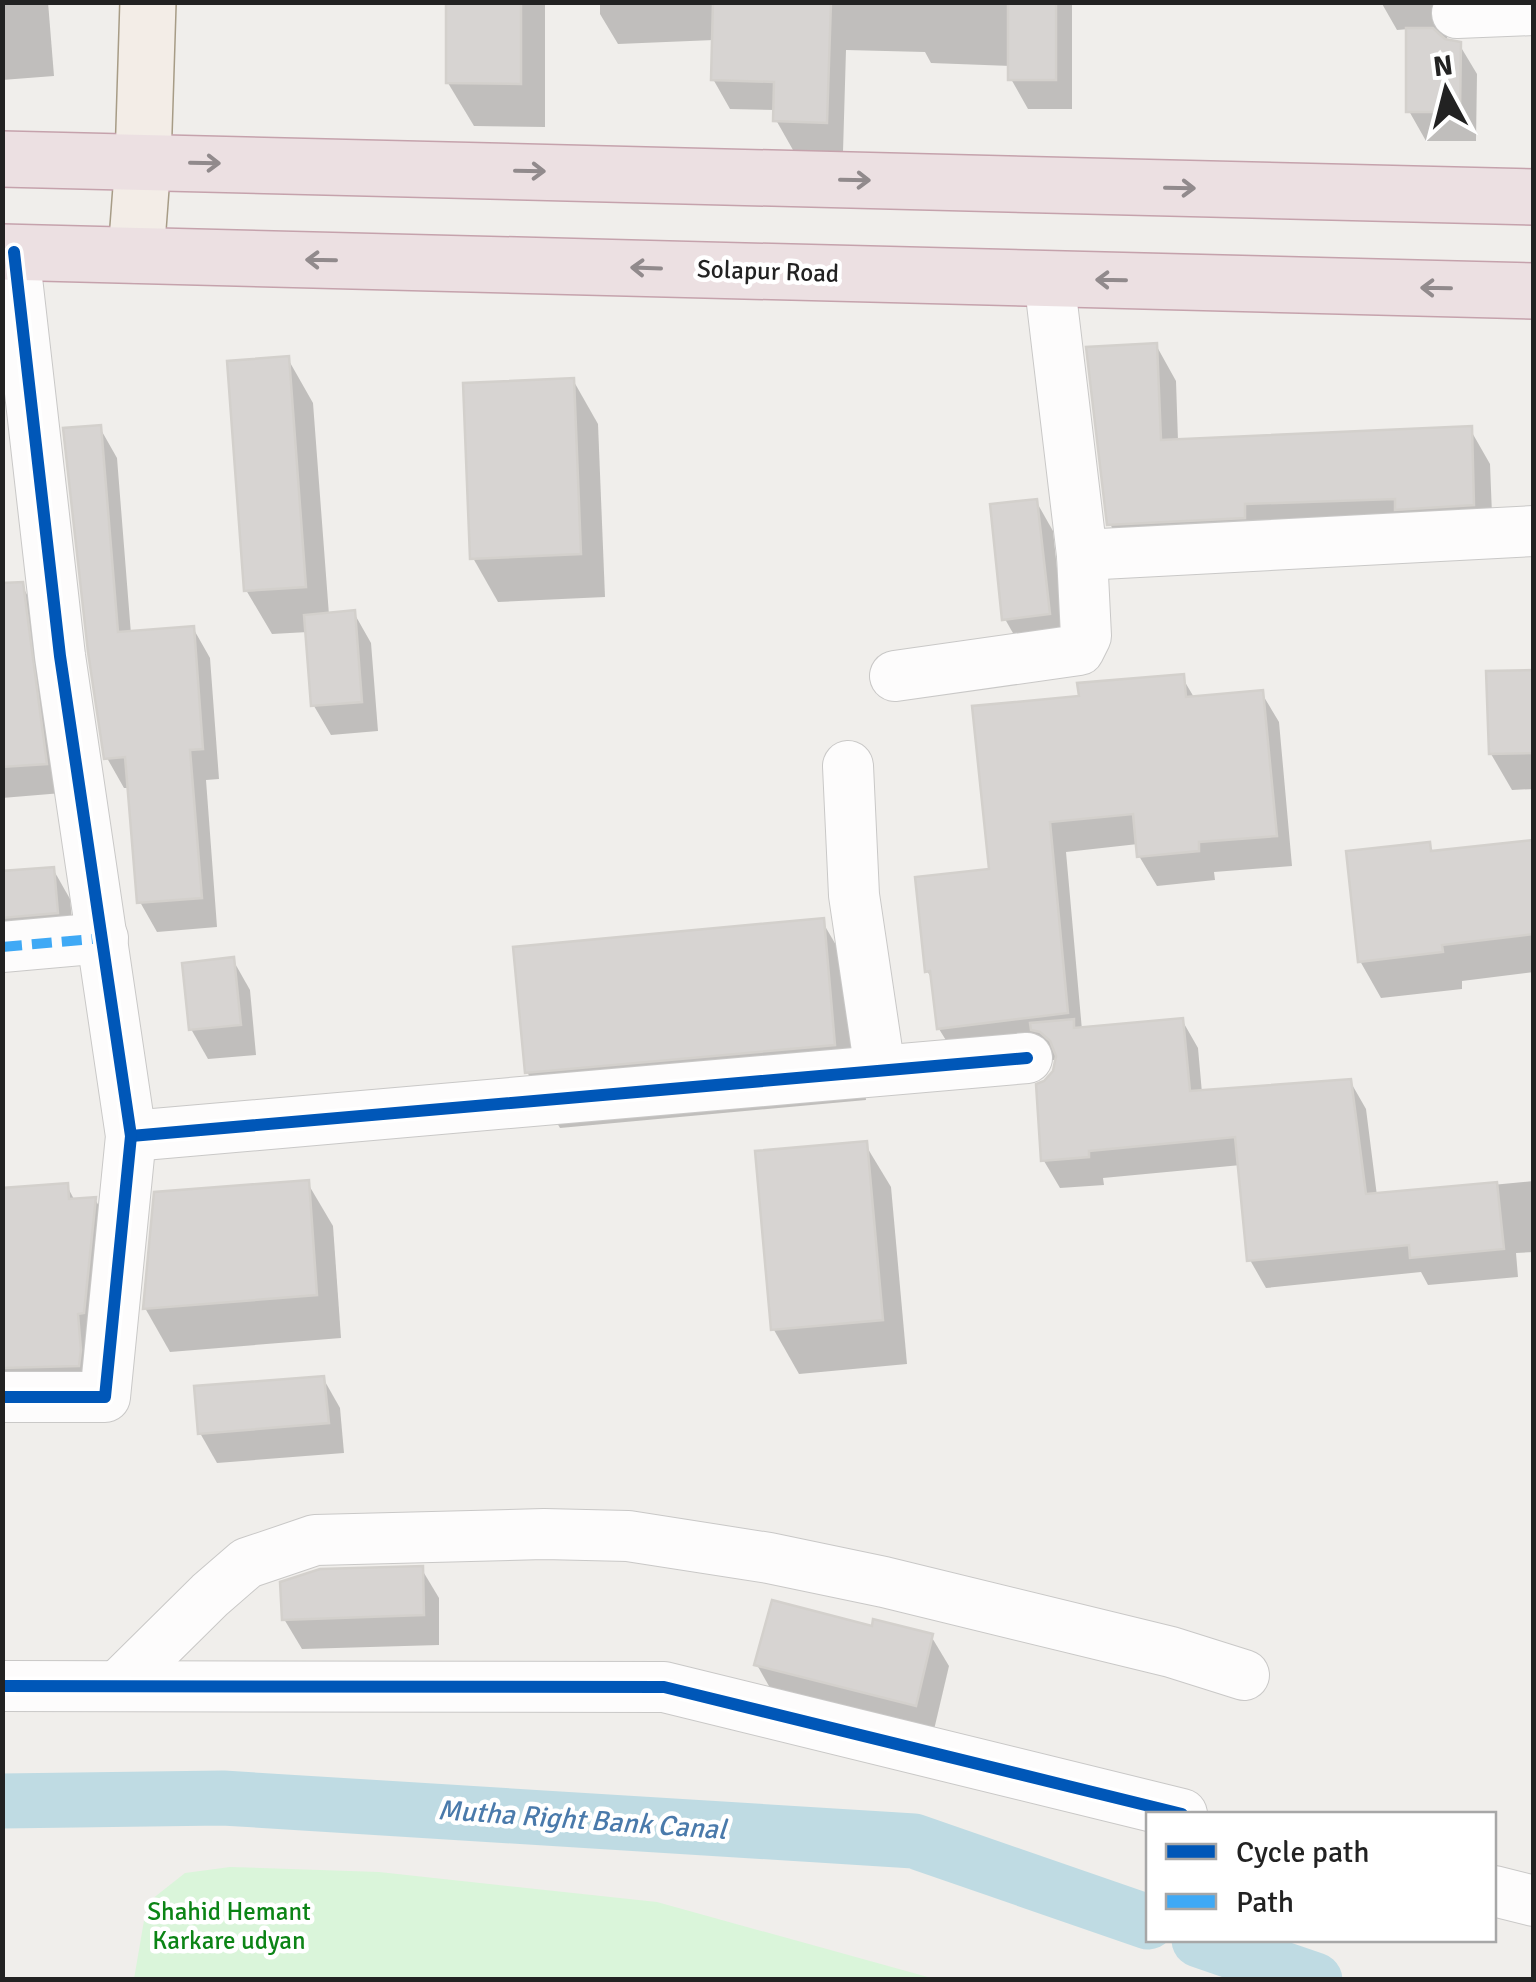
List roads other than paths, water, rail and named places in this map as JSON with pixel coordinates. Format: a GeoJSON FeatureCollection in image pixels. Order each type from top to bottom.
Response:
{"type":"FeatureCollection","features":[{"type":"Feature","properties":{"kind":"highway"},"geometry":{"type":"LineString","coordinates":[[2,159],[1534,198]]}},
{"type":"Feature","properties":{"kind":"highway","name":"Solapur Road"},"geometry":{"type":"LineString","coordinates":[[8,252],[1534,291]]}},
{"type":"Feature","properties":{"kind":"main road"},"geometry":{"type":"LineString","coordinates":[[136,255],[148,2]]}},
{"type":"Feature","properties":{"kind":"street"},"geometry":{"type":"LineString","coordinates":[[1458,13],[1534,10]]}},
{"type":"Feature","properties":{"kind":"street"},"geometry":{"type":"LineString","coordinates":[[2,1397],[105,1396],[131,1136],[60,656],[8,252]]}},
{"type":"Feature","properties":{"kind":"street"},"geometry":{"type":"LineString","coordinates":[[895,676],[1079,650],[1086,636],[1082,555],[1049,278]]}},
{"type":"Feature","properties":{"kind":"street"},"geometry":{"type":"LineString","coordinates":[[1082,555],[1534,532]]}},
{"type":"Feature","properties":{"kind":"street"},"geometry":{"type":"LineString","coordinates":[[848,766],[854,895],[880,1070]]}},
{"type":"Feature","properties":{"kind":"street"},"geometry":{"type":"LineString","coordinates":[[2,947],[103,938]]}},
{"type":"Feature","properties":{"kind":"street"},"geometry":{"type":"LineString","coordinates":[[131,1136],[1027,1058]]}},
{"type":"Feature","properties":{"kind":"street"},"geometry":{"type":"LineString","coordinates":[[118,1686],[247,1563],[314,1540],[544,1534],[628,1536],[769,1558],[1170,1652],[1244,1675]]}},
{"type":"Feature","properties":{"kind":"street"},"geometry":{"type":"LineString","coordinates":[[2,1686],[664,1687],[1174,1812]]}},
{"type":"Feature","properties":{"kind":"street"},"geometry":{"type":"LineString","coordinates":[[1496,1892],[1534,1901]]}},
{"type":"Feature","properties":{"kind":"waterway","name":"Mutha Right Bank Canal"},"geometry":{"type":"LineString","coordinates":[[2,1801],[223,1798],[914,1841],[1146,1921]]}},
{"type":"Feature","properties":{"kind":"waterway","name":"Mutha Right Bank Canal"},"geometry":{"type":"LineString","coordinates":[[1205,1942],[1315,1980]]}},
{"type":"Feature","properties":{"kind":"park label","name":"Shahid Hemant Karkare udyan"},"geometry":{"type":"Point","coordinates":[229,1926]}}]}
